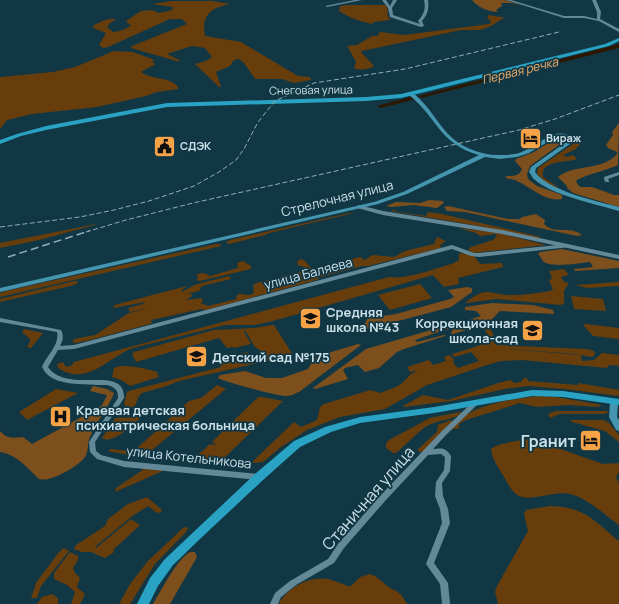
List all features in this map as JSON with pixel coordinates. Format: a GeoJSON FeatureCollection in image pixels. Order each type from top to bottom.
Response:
{"type":"FeatureCollection","features":[{"type":"Feature","properties":{"kind":"main road","name":"Снеговая улица"},"geometry":{"type":"LineString","coordinates":[[0,142],[28,132],[167,105],[378,99],[411,94],[607,45],[619,39]]}},
{"type":"Feature","properties":{"kind":"main road"},"geometry":{"type":"LineString","coordinates":[[411,94],[424,104],[439,127],[451,140],[463,148],[484,155],[500,157],[516,156],[530,150],[554,136],[565,135],[569,138],[570,142],[534,167],[532,172],[535,177],[542,184],[556,190],[619,209]]}},
{"type":"Feature","properties":{"kind":"main road","name":"Стрелочная улица"},"geometry":{"type":"LineString","coordinates":[[0,290],[390,199],[484,155]]}},
{"type":"Feature","properties":{"kind":"main road","name":"улица Котельникова"},"geometry":{"type":"LineString","coordinates":[[259,477],[297,444],[328,429],[360,420],[434,410],[532,393],[563,394],[616,402]]}},
{"type":"Feature","properties":{"kind":"main road"},"geometry":{"type":"LineString","coordinates":[[616,402],[613,418],[619,428]]}},
{"type":"Feature","properties":{"kind":"main road"},"geometry":{"type":"LineString","coordinates":[[143,604],[154,582],[169,562],[259,477]]}},
{"type":"Feature","properties":{"kind":"street"},"geometry":{"type":"LineString","coordinates":[[327,6],[360,0]]}},
{"type":"Feature","properties":{"kind":"street"},"geometry":{"type":"LineString","coordinates":[[384,0],[390,8]]}},
{"type":"Feature","properties":{"kind":"street"},"geometry":{"type":"LineString","coordinates":[[395,0],[390,8],[390,14],[394,18],[422,26],[420,21],[426,13],[428,7],[426,0]]}},
{"type":"Feature","properties":{"kind":"street"},"geometry":{"type":"LineString","coordinates":[[508,0],[564,18],[584,17],[599,20],[619,31]]}},
{"type":"Feature","properties":{"kind":"street"},"geometry":{"type":"LineString","coordinates":[[594,0],[599,12],[599,20]]}},
{"type":"Feature","properties":{"kind":"street"},"geometry":{"type":"LineString","coordinates":[[607,180],[606,178],[619,173]]}},
{"type":"Feature","properties":{"kind":"street","name":"улица Баляева"},"geometry":{"type":"LineString","coordinates":[[359,207],[383,213],[502,232],[619,257]]}},
{"type":"Feature","properties":{"kind":"street","name":"улица Баляева"},"geometry":{"type":"LineString","coordinates":[[56,348],[80,346],[452,247],[479,255],[568,246]]}},
{"type":"Feature","properties":{"kind":"street","name":"улица Котельникова"},"geometry":{"type":"LineString","coordinates":[[0,320],[59,331],[61,338],[56,348],[49,356],[45,367],[51,375],[62,379],[108,383],[115,385],[122,391],[122,398],[92,442],[93,452],[99,458],[124,464],[259,477]]}},
{"type":"Feature","properties":{"kind":"street","name":"Станичная улица"},"geometry":{"type":"LineString","coordinates":[[274,604],[278,595],[293,583],[331,561],[341,546],[372,510],[445,432],[477,402]]}},
{"type":"Feature","properties":{"kind":"street"},"geometry":{"type":"LineString","coordinates":[[427,452],[442,451],[448,456],[447,471],[439,482],[439,496],[444,509],[446,523],[430,564],[444,583],[446,604]]}},
{"type":"Feature","properties":{"kind":"shaded area"},"geometry":{"type":"Polygon","coordinates":[[[472,0],[505,0],[522,5],[501,3],[502,6],[496,10],[498,12],[495,12],[480,7],[472,0]]]}},
{"type":"Feature","properties":{"kind":"shaded area"},"geometry":{"type":"Polygon","coordinates":[[[171,1],[212,1],[230,4],[213,10],[209,14],[205,23],[205,36],[241,42],[298,76],[310,77],[311,80],[294,83],[282,79],[255,79],[244,63],[239,59],[234,60],[230,66],[216,72],[221,87],[219,87],[195,64],[206,61],[212,57],[205,48],[192,46],[167,54],[180,62],[131,48],[132,46],[187,24],[182,19],[170,19],[108,47],[103,48],[99,45],[106,33],[93,28],[94,25],[105,20],[113,19],[116,20],[110,23],[107,27],[113,32],[120,31],[131,26],[126,21],[141,11],[152,10],[159,13],[172,10],[173,7],[152,4],[171,1]]]}},
{"type":"Feature","properties":{"kind":"shaded area"},"geometry":{"type":"Polygon","coordinates":[[[386,5],[388,12],[387,14],[390,20],[374,22],[372,24],[359,21],[339,11],[340,6],[386,5]]]}},
{"type":"Feature","properties":{"kind":"shaded area"},"geometry":{"type":"Polygon","coordinates":[[[489,15],[506,18],[480,30],[461,30],[362,51],[361,52],[374,66],[367,69],[354,68],[356,62],[347,46],[357,45],[372,36],[377,36],[380,32],[404,35],[489,24],[491,22],[487,17],[489,15]]]}},
{"type":"Feature","properties":{"kind":"shaded area"},"geometry":{"type":"Polygon","coordinates":[[[114,51],[133,52],[154,60],[152,62],[156,64],[141,72],[146,75],[171,82],[178,87],[178,89],[157,92],[146,96],[97,107],[32,114],[7,120],[0,129],[0,77],[53,72],[75,67],[114,51]]]}},
{"type":"Feature","properties":{"kind":"shaded area"},"geometry":{"type":"Polygon","coordinates":[[[619,123],[618,165],[583,177],[576,181],[581,187],[592,187],[614,195],[619,195],[619,207],[573,193],[558,177],[572,170],[604,163],[617,154],[617,152],[608,148],[606,145],[613,135],[612,132],[619,123]]]}},
{"type":"Feature","properties":{"kind":"shaded area"},"geometry":{"type":"Polygon","coordinates":[[[556,138],[566,140],[530,166],[527,174],[528,179],[537,186],[562,195],[562,199],[544,196],[517,181],[505,177],[516,175],[521,171],[522,169],[515,161],[516,159],[534,152],[556,138]]]}},
{"type":"Feature","properties":{"kind":"shaded area"},"geometry":{"type":"Polygon","coordinates":[[[580,138],[582,142],[576,149],[563,155],[567,157],[573,155],[577,159],[550,164],[543,171],[543,177],[559,188],[547,184],[537,174],[538,168],[573,144],[575,139],[580,138]]]}},
{"type":"Feature","properties":{"kind":"shaded area"},"geometry":{"type":"Polygon","coordinates":[[[429,200],[443,201],[444,203],[437,208],[413,205],[386,206],[396,202],[420,203],[429,200]]]}},
{"type":"Feature","properties":{"kind":"shaded area"},"geometry":{"type":"Polygon","coordinates":[[[448,206],[508,219],[520,219],[522,217],[536,214],[545,220],[544,224],[552,229],[577,232],[582,235],[577,236],[465,212],[447,211],[444,207],[448,206]]]}},
{"type":"Feature","properties":{"kind":"shaded area"},"geometry":{"type":"Polygon","coordinates":[[[394,210],[426,216],[428,212],[442,214],[541,237],[538,238],[390,211],[394,210]]]}},
{"type":"Feature","properties":{"kind":"shaded area"},"geometry":{"type":"Polygon","coordinates":[[[354,213],[229,244],[226,242],[230,240],[354,213]]]}},
{"type":"Feature","properties":{"kind":"shaded area"},"geometry":{"type":"Polygon","coordinates":[[[98,224],[39,240],[0,248],[0,243],[98,224]]]}},
{"type":"Feature","properties":{"kind":"shaded area"},"geometry":{"type":"Polygon","coordinates":[[[458,228],[498,233],[546,245],[473,253],[468,250],[471,247],[493,240],[497,236],[495,234],[480,236],[476,233],[458,228]]]}},
{"type":"Feature","properties":{"kind":"shaded area"},"geometry":{"type":"Polygon","coordinates":[[[437,237],[446,241],[440,245],[441,248],[321,277],[318,273],[319,279],[313,281],[206,310],[202,309],[151,320],[152,323],[150,324],[86,341],[76,343],[72,342],[74,339],[95,335],[129,313],[151,307],[130,312],[128,308],[143,304],[145,302],[114,308],[113,306],[118,304],[187,286],[182,290],[182,292],[191,294],[192,296],[186,300],[202,298],[203,300],[201,303],[208,306],[237,299],[236,296],[239,294],[249,295],[254,293],[253,285],[257,283],[306,270],[304,267],[298,265],[297,262],[300,259],[304,260],[312,269],[360,257],[365,260],[372,255],[394,257],[405,251],[434,244],[437,237]]]}},
{"type":"Feature","properties":{"kind":"shaded area"},"geometry":{"type":"Polygon","coordinates":[[[220,244],[221,246],[0,297],[0,293],[6,291],[220,244]]]}},
{"type":"Feature","properties":{"kind":"shaded area"},"geometry":{"type":"Polygon","coordinates":[[[562,249],[619,261],[619,268],[575,271],[574,269],[593,267],[590,262],[566,265],[548,264],[544,262],[538,254],[540,252],[562,249]]]}},
{"type":"Feature","properties":{"kind":"shaded area"},"geometry":{"type":"Polygon","coordinates":[[[461,253],[474,256],[480,264],[502,263],[503,267],[458,278],[459,284],[444,287],[433,275],[273,321],[255,325],[225,325],[133,348],[88,373],[68,373],[58,368],[57,364],[63,362],[66,367],[72,365],[74,362],[389,277],[404,277],[422,273],[454,263],[459,260],[459,254],[461,253]]]}},
{"type":"Feature","properties":{"kind":"shaded area"},"geometry":{"type":"Polygon","coordinates":[[[243,261],[251,266],[251,269],[200,281],[196,280],[198,278],[197,274],[204,273],[210,276],[238,268],[237,263],[243,261]]]}},
{"type":"Feature","properties":{"kind":"shaded area"},"geometry":{"type":"Polygon","coordinates":[[[564,269],[569,275],[561,277],[564,282],[569,283],[564,291],[564,303],[561,305],[496,299],[466,302],[480,293],[485,292],[513,295],[550,291],[553,289],[549,281],[552,278],[549,271],[564,269]]]}},
{"type":"Feature","properties":{"kind":"shaded area"},"geometry":{"type":"Polygon","coordinates":[[[229,276],[231,279],[202,286],[199,291],[187,294],[182,292],[194,285],[229,276]]]}},
{"type":"Feature","properties":{"kind":"shaded area"},"geometry":{"type":"Polygon","coordinates":[[[77,281],[78,283],[71,286],[0,302],[0,299],[77,281]]]}},
{"type":"Feature","properties":{"kind":"shaded area"},"geometry":{"type":"Polygon","coordinates":[[[619,282],[619,286],[587,288],[575,285],[619,282]]]}},
{"type":"Feature","properties":{"kind":"shaded area"},"geometry":{"type":"Polygon","coordinates":[[[420,284],[432,298],[390,310],[378,295],[420,284]]]}},
{"type":"Feature","properties":{"kind":"shaded area"},"geometry":{"type":"Polygon","coordinates":[[[467,287],[472,288],[472,292],[451,307],[368,329],[362,328],[368,318],[396,314],[450,299],[454,297],[448,290],[467,287]]]}},
{"type":"Feature","properties":{"kind":"shaded area"},"geometry":{"type":"Polygon","coordinates":[[[571,296],[603,299],[606,311],[574,309],[571,296]]]}},
{"type":"Feature","properties":{"kind":"shaded area"},"geometry":{"type":"Polygon","coordinates":[[[492,303],[533,305],[553,310],[554,314],[500,311],[488,323],[450,335],[456,324],[481,316],[476,311],[465,310],[465,307],[492,303]]]}},
{"type":"Feature","properties":{"kind":"shaded area"},"geometry":{"type":"Polygon","coordinates":[[[586,324],[619,328],[619,339],[593,336],[583,325],[586,324]]]}},
{"type":"Feature","properties":{"kind":"shaded area"},"geometry":{"type":"Polygon","coordinates":[[[274,325],[293,355],[179,381],[142,393],[133,407],[127,407],[124,404],[127,392],[129,391],[221,367],[220,364],[228,360],[230,357],[247,352],[250,359],[264,353],[255,347],[246,332],[243,330],[251,344],[227,348],[219,338],[136,362],[132,354],[134,352],[214,330],[254,328],[274,325]]]}},
{"type":"Feature","properties":{"kind":"shaded area"},"geometry":{"type":"Polygon","coordinates":[[[448,325],[453,327],[415,340],[417,342],[446,335],[445,336],[397,352],[379,368],[365,372],[358,365],[345,368],[343,370],[348,379],[315,389],[313,388],[366,349],[448,325]]]}},
{"type":"Feature","properties":{"kind":"shaded area"},"geometry":{"type":"Polygon","coordinates":[[[486,327],[490,328],[493,334],[493,342],[497,345],[592,350],[595,352],[594,356],[590,357],[581,355],[582,361],[594,360],[602,353],[619,355],[619,366],[609,365],[607,368],[522,360],[501,361],[427,385],[385,409],[340,417],[307,430],[281,447],[263,462],[253,463],[253,461],[294,422],[301,427],[317,420],[320,407],[324,404],[370,390],[380,393],[396,387],[418,370],[410,372],[407,367],[429,360],[433,365],[446,361],[444,357],[449,355],[453,358],[454,364],[458,368],[479,361],[471,352],[454,357],[452,354],[490,342],[491,341],[485,330],[486,327]],[[497,348],[580,355],[576,354],[497,348]]]}},
{"type":"Feature","properties":{"kind":"shaded area"},"geometry":{"type":"Polygon","coordinates":[[[24,329],[43,333],[31,348],[27,347],[30,339],[22,332],[24,329]]]}},
{"type":"Feature","properties":{"kind":"shaded area"},"geometry":{"type":"Polygon","coordinates":[[[358,344],[361,345],[299,392],[290,396],[263,392],[218,378],[220,375],[245,371],[266,378],[282,378],[308,369],[318,356],[358,344]]]}},
{"type":"Feature","properties":{"kind":"shaded area"},"geometry":{"type":"Polygon","coordinates":[[[120,366],[143,368],[157,372],[159,377],[130,386],[121,380],[112,377],[114,368],[120,366]]]}},
{"type":"Feature","properties":{"kind":"shaded area"},"geometry":{"type":"Polygon","coordinates":[[[524,378],[527,378],[528,381],[578,385],[579,383],[619,390],[619,396],[528,386],[505,389],[451,401],[403,406],[423,395],[448,400],[510,380],[515,383],[521,382],[524,378]]]}},
{"type":"Feature","properties":{"kind":"shaded area"},"geometry":{"type":"Polygon","coordinates":[[[217,385],[226,389],[146,455],[141,457],[108,451],[111,449],[128,451],[136,449],[189,401],[201,398],[217,385]]]}},
{"type":"Feature","properties":{"kind":"shaded area"},"geometry":{"type":"Polygon","coordinates":[[[93,386],[107,389],[114,393],[90,437],[88,450],[85,457],[77,465],[64,473],[44,480],[39,479],[17,459],[0,452],[0,431],[10,437],[23,437],[32,444],[98,408],[102,405],[107,395],[90,391],[93,386]]]}},
{"type":"Feature","properties":{"kind":"shaded area"},"geometry":{"type":"Polygon","coordinates":[[[56,389],[78,393],[27,420],[19,412],[56,389]]]}},
{"type":"Feature","properties":{"kind":"shaded area"},"geometry":{"type":"Polygon","coordinates":[[[539,396],[556,397],[602,405],[598,407],[569,405],[537,407],[520,403],[466,420],[459,424],[459,428],[450,430],[457,421],[478,409],[503,401],[539,396]]]}},
{"type":"Feature","properties":{"kind":"shaded area"},"geometry":{"type":"Polygon","coordinates":[[[258,397],[283,401],[221,461],[192,460],[210,444],[217,445],[212,442],[258,397]]]}},
{"type":"Feature","properties":{"kind":"shaded area"},"geometry":{"type":"Polygon","coordinates":[[[556,411],[609,412],[604,414],[560,414],[550,418],[548,414],[556,411]]]}},
{"type":"Feature","properties":{"kind":"shaded area"},"geometry":{"type":"Polygon","coordinates":[[[460,412],[462,413],[455,417],[427,426],[396,453],[393,453],[386,448],[386,443],[389,440],[430,418],[460,412]]]}},
{"type":"Feature","properties":{"kind":"shaded area"},"geometry":{"type":"Polygon","coordinates":[[[115,418],[140,418],[117,437],[111,439],[102,438],[115,418]]]}},
{"type":"Feature","properties":{"kind":"shaded area"},"geometry":{"type":"Polygon","coordinates":[[[451,420],[453,421],[424,452],[419,452],[418,449],[437,432],[438,425],[451,420]]]}},
{"type":"Feature","properties":{"kind":"shaded area"},"geometry":{"type":"Polygon","coordinates":[[[570,420],[603,420],[608,422],[619,435],[619,442],[605,431],[572,422],[570,420]]]}},
{"type":"Feature","properties":{"kind":"shaded area"},"geometry":{"type":"Polygon","coordinates":[[[532,439],[603,464],[619,463],[619,472],[616,477],[619,483],[619,525],[583,499],[570,494],[557,493],[530,498],[519,496],[514,493],[496,464],[491,449],[504,443],[532,439]]]}},
{"type":"Feature","properties":{"kind":"shaded area"},"geometry":{"type":"Polygon","coordinates":[[[144,469],[165,470],[115,492],[116,488],[144,469]]]}},
{"type":"Feature","properties":{"kind":"shaded area"},"geometry":{"type":"Polygon","coordinates":[[[147,497],[162,510],[161,512],[157,513],[148,506],[131,517],[95,547],[96,548],[131,519],[140,525],[113,550],[114,552],[105,558],[91,552],[82,552],[74,549],[76,545],[105,526],[108,519],[128,504],[147,497]]]}},
{"type":"Feature","properties":{"kind":"shaded area"},"geometry":{"type":"Polygon","coordinates":[[[550,506],[572,509],[588,516],[619,541],[619,604],[498,604],[495,592],[497,586],[528,531],[524,514],[526,510],[550,506]]]}},
{"type":"Feature","properties":{"kind":"shaded area"},"geometry":{"type":"Polygon","coordinates":[[[184,527],[188,528],[186,532],[155,564],[130,604],[119,604],[130,584],[148,561],[184,527]]]}},
{"type":"Feature","properties":{"kind":"shaded area"},"geometry":{"type":"Polygon","coordinates":[[[64,548],[69,551],[41,586],[37,598],[31,598],[36,583],[59,552],[64,548]]]}},
{"type":"Feature","properties":{"kind":"shaded area"},"geometry":{"type":"Polygon","coordinates":[[[70,552],[78,556],[78,560],[73,568],[75,573],[80,578],[77,587],[85,594],[80,604],[71,604],[75,592],[67,585],[54,579],[54,573],[70,552]]]}},
{"type":"Feature","properties":{"kind":"shaded area"},"geometry":{"type":"Polygon","coordinates":[[[190,552],[195,552],[197,557],[170,604],[153,604],[175,568],[190,552]]]}},
{"type":"Feature","properties":{"kind":"shaded area"},"geometry":{"type":"Polygon","coordinates":[[[370,574],[377,577],[400,594],[407,604],[279,604],[287,593],[299,584],[306,581],[313,579],[327,579],[351,586],[360,577],[370,574]]]}},
{"type":"Feature","properties":{"kind":"shaded area"},"geometry":{"type":"Polygon","coordinates":[[[52,594],[58,598],[58,604],[37,604],[42,597],[52,594]]]}},
{"type":"Feature","properties":{"kind":"waterway","name":"Первая речка"},"geometry":{"type":"LineString","coordinates":[[421,96],[619,46]]}},
{"type":"Feature","properties":{"kind":"waterway","name":"Первая речка"},"geometry":{"type":"LineString","coordinates":[[381,106],[410,99]]}},
{"type":"Feature","properties":{"kind":"railway"},"geometry":{"type":"LineString","coordinates":[[0,227],[80,217],[114,210],[149,201],[194,186],[219,172],[236,160],[244,149],[258,122],[275,101],[314,83],[405,69],[559,32]]}},
{"type":"Feature","properties":{"kind":"railway"},"geometry":{"type":"LineString","coordinates":[[86,232],[193,203],[519,130],[555,119],[619,95]]}},
{"type":"Feature","properties":{"kind":"railway"},"geometry":{"type":"LineString","coordinates":[[8,257],[89,231]]}},
{"type":"Feature","properties":{"kind":"place","name":"Вираж"},"geometry":{"type":"Point","coordinates":[531,138]}},
{"type":"Feature","properties":{"kind":"place","name":"СДЭК"},"geometry":{"type":"Point","coordinates":[164,146]}},
{"type":"Feature","properties":{"kind":"place","name":"Средняя школа №43"},"geometry":{"type":"Point","coordinates":[310,319]}},
{"type":"Feature","properties":{"kind":"place","name":"Коррекционная школа-сад"},"geometry":{"type":"Point","coordinates":[533,330]}},
{"type":"Feature","properties":{"kind":"place","name":"Детский сад №175"},"geometry":{"type":"Point","coordinates":[197,357]}},
{"type":"Feature","properties":{"kind":"place","name":"Краевая детская психиатрическая больница"},"geometry":{"type":"Point","coordinates":[60,417]}},
{"type":"Feature","properties":{"kind":"place","name":"Гранит"},"geometry":{"type":"Point","coordinates":[591,441]}}]}
